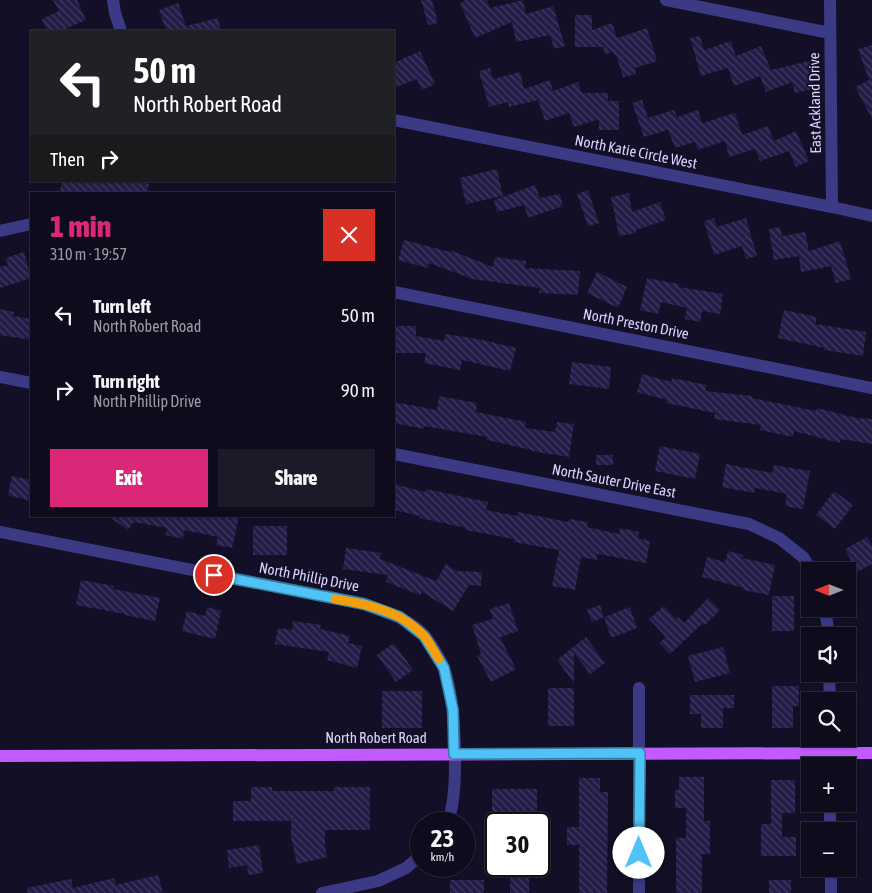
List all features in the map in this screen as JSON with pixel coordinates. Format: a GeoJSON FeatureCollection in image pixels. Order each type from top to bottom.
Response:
{"type":"FeatureCollection","features":[{"type":"Feature","properties":{"kind":"main road","name":"North Robert Road"},"geometry":{"type":"LineString","coordinates":[[0,756],[640,753],[801,759]]}},
{"type":"Feature","properties":{"kind":"main road","name":"North Robert Road"},"geometry":{"type":"LineString","coordinates":[[848,757],[872,753]]}},
{"type":"Feature","properties":{"kind":"street"},"geometry":{"type":"LineString","coordinates":[[113,0],[115,13],[122,30]]}},
{"type":"Feature","properties":{"kind":"street"},"geometry":{"type":"LineString","coordinates":[[666,0],[830,33]]}},
{"type":"Feature","properties":{"kind":"street","name":"East Ackland Drive"},"geometry":{"type":"LineString","coordinates":[[830,0],[832,207]]}},
{"type":"Feature","properties":{"kind":"street","name":"North Katie Circle West"},"geometry":{"type":"LineString","coordinates":[[395,120],[872,216]]}},
{"type":"Feature","properties":{"kind":"street"},"geometry":{"type":"LineString","coordinates":[[0,231],[30,224]]}},
{"type":"Feature","properties":{"kind":"street","name":"North Preston Drive"},"geometry":{"type":"LineString","coordinates":[[395,292],[872,388]]}},
{"type":"Feature","properties":{"kind":"street"},"geometry":{"type":"LineString","coordinates":[[0,377],[30,383]]}},
{"type":"Feature","properties":{"kind":"street","name":"North Sauter Drive East"},"geometry":{"type":"LineString","coordinates":[[395,454],[749,524],[779,538],[803,557],[806,562]]}},
{"type":"Feature","properties":{"kind":"street","name":"North Phillip Drive"},"geometry":{"type":"LineString","coordinates":[[0,532],[157,565],[364,604],[400,617],[424,636],[444,668],[453,710],[454,793],[450,812]]}},
{"type":"Feature","properties":{"kind":"street"},"geometry":{"type":"LineString","coordinates":[[639,688],[639,893]]}},
{"type":"Feature","properties":{"kind":"street"},"geometry":{"type":"LineString","coordinates":[[322,893],[378,881],[410,865]]}},
{"type":"Feature","properties":{"kind":"street"},"geometry":{"type":"LineString","coordinates":[[831,877],[831,893]]}},
{"type":"Feature","properties":{"kind":"building"},"geometry":{"type":"Polygon","coordinates":[[[53,0],[77,0],[86,20],[62,30],[47,30],[42,19],[59,11],[53,0]]]}},
{"type":"Feature","properties":{"kind":"building"},"geometry":{"type":"Polygon","coordinates":[[[421,0],[432,0],[438,23],[428,25],[421,0]]]}},
{"type":"Feature","properties":{"kind":"building"},"geometry":{"type":"Polygon","coordinates":[[[466,0],[487,0],[490,8],[523,0],[526,14],[553,6],[565,46],[554,49],[550,35],[516,42],[512,22],[475,38],[460,3],[466,0]]]}},
{"type":"Feature","properties":{"kind":"building"},"geometry":{"type":"Polygon","coordinates":[[[178,3],[186,26],[218,18],[221,30],[166,30],[159,10],[178,3]]]}},
{"type":"Feature","properties":{"kind":"building"},"geometry":{"type":"Polygon","coordinates":[[[575,15],[592,15],[592,30],[612,23],[617,38],[647,28],[657,61],[635,68],[636,74],[623,77],[616,55],[613,52],[605,54],[603,47],[575,47],[575,15]]]}},
{"type":"Feature","properties":{"kind":"building"},"geometry":{"type":"Polygon","coordinates":[[[700,36],[704,50],[731,41],[736,56],[761,46],[771,70],[809,61],[816,88],[795,93],[792,82],[766,92],[760,76],[734,86],[728,68],[701,76],[690,38],[700,36]]]}},
{"type":"Feature","properties":{"kind":"building"},"geometry":{"type":"Polygon","coordinates":[[[872,45],[872,118],[855,87],[869,80],[858,49],[872,45]]]}},
{"type":"Feature","properties":{"kind":"building"},"geometry":{"type":"Polygon","coordinates":[[[420,51],[435,84],[422,90],[417,79],[395,88],[395,63],[420,51]]]}},
{"type":"Feature","properties":{"kind":"building"},"geometry":{"type":"Polygon","coordinates":[[[490,68],[493,79],[520,72],[524,89],[550,80],[553,91],[578,82],[582,93],[608,93],[608,101],[619,101],[619,130],[599,130],[599,119],[574,127],[569,113],[545,121],[538,100],[509,107],[508,102],[489,107],[479,71],[490,68]]]}},
{"type":"Feature","properties":{"kind":"building"},"geometry":{"type":"Polygon","coordinates":[[[642,100],[648,118],[674,110],[677,117],[698,110],[702,123],[735,113],[742,135],[768,126],[774,141],[796,131],[809,161],[796,167],[789,151],[760,161],[755,149],[729,157],[725,141],[698,150],[695,142],[675,148],[668,130],[644,137],[632,103],[642,100]]]}},
{"type":"Feature","properties":{"kind":"building"},"geometry":{"type":"Polygon","coordinates":[[[497,169],[503,196],[466,204],[460,178],[497,169]]]}},
{"type":"Feature","properties":{"kind":"building"},"geometry":{"type":"Polygon","coordinates":[[[62,182],[141,182],[149,184],[147,192],[60,192],[62,182]]]}},
{"type":"Feature","properties":{"kind":"building"},"geometry":{"type":"Polygon","coordinates":[[[535,185],[540,198],[560,194],[563,206],[528,218],[524,205],[497,212],[494,200],[535,185]]]}},
{"type":"Feature","properties":{"kind":"building"},"geometry":{"type":"Polygon","coordinates":[[[588,190],[599,223],[588,226],[577,194],[588,190]]]}},
{"type":"Feature","properties":{"kind":"building"},"geometry":{"type":"Polygon","coordinates":[[[629,193],[632,212],[660,202],[666,220],[636,230],[636,233],[619,236],[611,197],[629,193]]]}},
{"type":"Feature","properties":{"kind":"building"},"geometry":{"type":"Polygon","coordinates":[[[714,218],[717,227],[746,218],[757,256],[746,259],[742,246],[714,255],[704,221],[714,218]]]}},
{"type":"Feature","properties":{"kind":"building"},"geometry":{"type":"Polygon","coordinates":[[[780,227],[782,236],[805,232],[809,251],[840,241],[851,279],[836,283],[831,266],[801,272],[799,256],[774,260],[769,229],[780,227]]]}},
{"type":"Feature","properties":{"kind":"building"},"geometry":{"type":"Polygon","coordinates":[[[404,240],[450,252],[450,250],[493,267],[495,257],[526,261],[525,268],[580,271],[578,295],[539,293],[540,288],[472,279],[429,263],[428,268],[398,260],[404,240]]]}},
{"type":"Feature","properties":{"kind":"building"},"geometry":{"type":"Polygon","coordinates":[[[24,252],[30,278],[0,288],[0,267],[8,265],[6,258],[24,252]]]}},
{"type":"Feature","properties":{"kind":"building"},"geometry":{"type":"Polygon","coordinates":[[[597,272],[627,287],[618,308],[587,293],[597,272]]]}},
{"type":"Feature","properties":{"kind":"building"},"geometry":{"type":"Polygon","coordinates":[[[647,278],[679,284],[679,287],[723,294],[720,314],[702,311],[700,322],[685,319],[687,308],[661,302],[658,314],[640,310],[647,278]]]}},
{"type":"Feature","properties":{"kind":"building"},"geometry":{"type":"Polygon","coordinates":[[[0,309],[14,312],[13,316],[30,319],[30,340],[0,335],[0,309]]]}},
{"type":"Feature","properties":{"kind":"building"},"geometry":{"type":"Polygon","coordinates":[[[784,310],[817,317],[815,324],[866,332],[863,356],[824,350],[824,348],[778,338],[784,310]]]}},
{"type":"Feature","properties":{"kind":"building"},"geometry":{"type":"Polygon","coordinates":[[[395,326],[416,326],[416,336],[444,341],[445,334],[516,348],[510,371],[462,360],[460,370],[424,363],[426,353],[395,353],[395,326]]]}},
{"type":"Feature","properties":{"kind":"building"},"geometry":{"type":"Polygon","coordinates":[[[572,362],[611,367],[609,389],[569,384],[572,362]]]}},
{"type":"Feature","properties":{"kind":"building"},"geometry":{"type":"Polygon","coordinates":[[[642,374],[671,382],[672,378],[707,385],[705,391],[752,396],[752,398],[816,411],[817,408],[861,419],[872,419],[872,444],[841,439],[840,443],[794,431],[793,437],[760,430],[761,425],[714,419],[715,413],[666,403],[667,400],[637,392],[642,374]]]}},
{"type":"Feature","properties":{"kind":"building"},"geometry":{"type":"Polygon","coordinates":[[[439,396],[477,403],[476,412],[526,422],[525,428],[555,432],[557,422],[574,424],[569,457],[532,451],[487,440],[487,437],[424,426],[424,429],[395,423],[395,402],[437,410],[439,396]]]}},
{"type":"Feature","properties":{"kind":"building"},"geometry":{"type":"Polygon","coordinates":[[[660,446],[700,454],[695,479],[655,471],[660,446]]]}},
{"type":"Feature","properties":{"kind":"building"},"geometry":{"type":"Polygon","coordinates":[[[596,455],[613,455],[613,465],[596,465],[596,455]]]}},
{"type":"Feature","properties":{"kind":"building"},"geometry":{"type":"Polygon","coordinates":[[[726,464],[772,473],[774,465],[810,471],[803,509],[785,506],[787,494],[755,488],[754,493],[722,487],[726,464]]]}},
{"type":"Feature","properties":{"kind":"building"},"geometry":{"type":"Polygon","coordinates":[[[12,476],[30,480],[30,501],[8,495],[12,476]]]}},
{"type":"Feature","properties":{"kind":"building"},"geometry":{"type":"Polygon","coordinates":[[[395,484],[425,492],[426,489],[488,502],[486,510],[518,516],[518,512],[568,522],[569,519],[588,522],[587,527],[619,534],[620,528],[639,532],[638,538],[650,541],[646,563],[598,554],[597,560],[581,557],[575,590],[552,586],[559,550],[513,542],[514,539],[465,530],[466,528],[420,518],[420,516],[395,510],[395,484]]]}},
{"type":"Feature","properties":{"kind":"building"},"geometry":{"type":"Polygon","coordinates":[[[834,491],[853,505],[835,529],[816,515],[834,491]]]}},
{"type":"Feature","properties":{"kind":"building"},"geometry":{"type":"Polygon","coordinates":[[[109,517],[239,517],[232,548],[216,545],[218,537],[184,530],[183,539],[166,535],[167,528],[134,522],[135,520],[128,530],[109,517]]]}},
{"type":"Feature","properties":{"kind":"building"},"geometry":{"type":"Polygon","coordinates":[[[253,526],[287,526],[287,555],[253,555],[253,526]]]}},
{"type":"Feature","properties":{"kind":"building"},"geometry":{"type":"Polygon","coordinates":[[[867,537],[872,546],[872,564],[857,572],[856,562],[852,562],[845,549],[867,537]]]}},
{"type":"Feature","properties":{"kind":"building"},"geometry":{"type":"Polygon","coordinates":[[[346,548],[381,553],[380,559],[436,581],[446,564],[457,571],[482,572],[481,586],[469,585],[453,611],[422,592],[420,595],[386,582],[388,575],[343,569],[346,548]]]}},
{"type":"Feature","properties":{"kind":"building"},"geometry":{"type":"Polygon","coordinates":[[[728,551],[743,555],[742,558],[775,565],[769,595],[743,590],[744,588],[702,577],[707,557],[725,562],[728,551]]]}},
{"type":"Feature","properties":{"kind":"building"},"geometry":{"type":"Polygon","coordinates":[[[81,580],[114,586],[113,589],[160,598],[155,621],[76,605],[81,580]]]}},
{"type":"Feature","properties":{"kind":"building"},"geometry":{"type":"Polygon","coordinates":[[[772,596],[794,596],[794,631],[772,631],[772,596]]]}},
{"type":"Feature","properties":{"kind":"building"},"geometry":{"type":"Polygon","coordinates":[[[708,598],[720,610],[670,654],[659,643],[666,637],[649,619],[664,606],[676,619],[678,617],[684,623],[708,598]]]}},
{"type":"Feature","properties":{"kind":"building"},"geometry":{"type":"Polygon","coordinates":[[[509,603],[518,631],[500,637],[516,669],[491,682],[477,656],[481,654],[472,625],[493,619],[490,609],[509,603]]]}},
{"type":"Feature","properties":{"kind":"building"},"geometry":{"type":"Polygon","coordinates":[[[600,605],[604,617],[592,622],[587,610],[600,605]]]}},
{"type":"Feature","properties":{"kind":"building"},"geometry":{"type":"Polygon","coordinates":[[[207,607],[221,611],[215,639],[182,631],[187,611],[205,616],[207,607]]]}},
{"type":"Feature","properties":{"kind":"building"},"geometry":{"type":"Polygon","coordinates":[[[630,607],[637,628],[611,638],[604,617],[630,607]]]}},
{"type":"Feature","properties":{"kind":"building"},"geometry":{"type":"Polygon","coordinates":[[[293,621],[321,625],[320,629],[350,636],[348,643],[362,646],[357,668],[327,660],[329,652],[275,644],[278,628],[292,630],[293,621]]]}},
{"type":"Feature","properties":{"kind":"building"},"geometry":{"type":"Polygon","coordinates":[[[586,637],[605,663],[590,674],[574,653],[574,683],[557,660],[586,637]]]}},
{"type":"Feature","properties":{"kind":"building"},"geometry":{"type":"Polygon","coordinates":[[[394,643],[413,670],[396,682],[377,655],[394,643]]]}},
{"type":"Feature","properties":{"kind":"building"},"geometry":{"type":"Polygon","coordinates":[[[723,647],[730,673],[695,682],[688,656],[723,647]]]}},
{"type":"Feature","properties":{"kind":"building"},"geometry":{"type":"Polygon","coordinates":[[[772,686],[799,686],[799,706],[793,706],[793,728],[772,728],[772,686]]]}},
{"type":"Feature","properties":{"kind":"building"},"geometry":{"type":"Polygon","coordinates":[[[548,688],[574,688],[574,726],[548,726],[548,688]]]}},
{"type":"Feature","properties":{"kind":"building"},"geometry":{"type":"Polygon","coordinates":[[[382,691],[422,691],[422,728],[382,728],[382,691]]]}},
{"type":"Feature","properties":{"kind":"building"},"geometry":{"type":"Polygon","coordinates":[[[690,695],[734,695],[734,708],[723,708],[723,728],[701,728],[701,714],[690,714],[690,695]]]}},
{"type":"Feature","properties":{"kind":"building"},"geometry":{"type":"Polygon","coordinates":[[[679,777],[704,777],[704,821],[710,821],[710,854],[702,854],[702,893],[676,893],[676,838],[686,838],[686,808],[675,808],[675,790],[679,790],[679,777]]]}},
{"type":"Feature","properties":{"kind":"building"},"geometry":{"type":"Polygon","coordinates":[[[579,778],[600,778],[600,792],[608,792],[607,893],[579,893],[579,845],[567,845],[567,827],[579,827],[579,778]]]}},
{"type":"Feature","properties":{"kind":"building"},"geometry":{"type":"Polygon","coordinates":[[[771,780],[795,780],[795,813],[782,813],[782,837],[796,837],[796,856],[761,856],[761,824],[771,824],[771,780]]]}},
{"type":"Feature","properties":{"kind":"building"},"geometry":{"type":"Polygon","coordinates":[[[251,787],[272,787],[272,791],[334,791],[334,787],[370,787],[370,830],[325,830],[327,857],[297,864],[291,837],[291,821],[233,821],[233,801],[251,801],[251,787]]]}},
{"type":"Feature","properties":{"kind":"building"},"geometry":{"type":"Polygon","coordinates":[[[492,789],[537,789],[537,811],[492,811],[492,789]]]}},
{"type":"Feature","properties":{"kind":"building"},"geometry":{"type":"Polygon","coordinates":[[[259,845],[263,873],[248,875],[247,865],[229,868],[227,850],[259,845]]]}},
{"type":"Feature","properties":{"kind":"building"},"geometry":{"type":"Polygon","coordinates":[[[158,875],[163,893],[28,893],[27,888],[71,879],[73,888],[114,878],[116,885],[158,875]]]}},
{"type":"Feature","properties":{"kind":"building"},"geometry":{"type":"Polygon","coordinates":[[[510,877],[529,877],[529,893],[510,893],[510,877]]]}},
{"type":"Feature","properties":{"kind":"building"},"geometry":{"type":"Polygon","coordinates":[[[450,880],[484,880],[484,893],[450,893],[450,880]]]}},
{"type":"Feature","properties":{"kind":"building"},"geometry":{"type":"Polygon","coordinates":[[[769,880],[791,880],[791,893],[769,893],[769,880]]]}},
{"type":"Feature","properties":{"kind":"slow traffic"},"geometry":{"type":"LineString","coordinates":[[335,599],[364,604],[400,617],[424,636],[439,659]]}},
{"type":"Feature","properties":{"kind":"route"},"geometry":{"type":"LineString","coordinates":[[214,575],[364,604],[400,617],[424,636],[444,668],[453,710],[454,754],[640,753],[639,853]]}}]}
